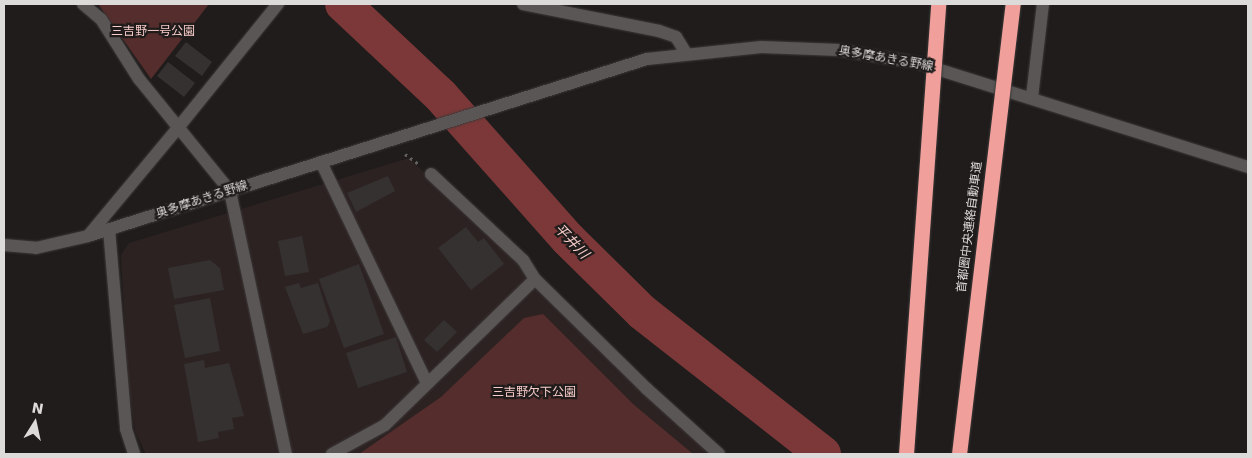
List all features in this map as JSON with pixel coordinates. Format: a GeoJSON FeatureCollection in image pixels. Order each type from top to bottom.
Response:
{"type":"FeatureCollection","features":[{"type":"Feature","properties":{"kind":"highway"},"geometry":{"type":"LineString","coordinates":[[906,454],[938,4]]}},
{"type":"Feature","properties":{"kind":"highway","name":"首都圏中央連絡自動車道"},"geometry":{"type":"LineString","coordinates":[[959,454],[1013,4]]}},
{"type":"Feature","properties":{"kind":"street"},"geometry":{"type":"LineString","coordinates":[[83,4],[101,19],[177,129],[230,191],[286,454]]}},
{"type":"Feature","properties":{"kind":"street"},"geometry":{"type":"LineString","coordinates":[[523,4],[659,31],[676,37],[686,53]]}},
{"type":"Feature","properties":{"kind":"street"},"geometry":{"type":"LineString","coordinates":[[1032,97],[1043,4]]}},
{"type":"Feature","properties":{"kind":"street"},"geometry":{"type":"LineString","coordinates":[[88,236],[275,7]]}},
{"type":"Feature","properties":{"kind":"street","name":"奥多摩あきる野線"},"geometry":{"type":"LineString","coordinates":[[4,245],[36,248],[88,236],[399,138],[514,99],[647,59],[686,53],[761,47],[839,50],[918,63],[1032,97],[1248,167]]}},
{"type":"Feature","properties":{"kind":"street"},"geometry":{"type":"LineString","coordinates":[[321,162],[426,381]]}},
{"type":"Feature","properties":{"kind":"street"},"geometry":{"type":"LineString","coordinates":[[431,174],[523,260],[535,279],[719,454]]}},
{"type":"Feature","properties":{"kind":"street"},"geometry":{"type":"LineString","coordinates":[[108,229],[126,430],[134,454]]}},
{"type":"Feature","properties":{"kind":"street"},"geometry":{"type":"LineString","coordinates":[[332,454],[385,425],[426,381],[535,279]]}},
{"type":"Feature","properties":{"kind":"path"},"geometry":{"type":"LineString","coordinates":[[404,155],[414,159]]}},
{"type":"Feature","properties":{"kind":"shaded area"},"geometry":{"type":"Polygon","coordinates":[[[409,158],[719,454],[146,454],[135,431],[128,381],[121,255],[129,243],[409,158]]]}},
{"type":"Feature","properties":{"kind":"green space","name":"三吉野一号公園"},"geometry":{"type":"Polygon","coordinates":[[[98,4],[209,4],[151,79],[98,4]]]}},
{"type":"Feature","properties":{"kind":"green space","name":"三吉野欠下公園"},"geometry":{"type":"Polygon","coordinates":[[[543,314],[633,404],[693,454],[359,454],[441,397],[524,318],[543,314]]]}},
{"type":"Feature","properties":{"kind":"building"},"geometry":{"type":"Polygon","coordinates":[[[186,42],[212,62],[202,76],[175,56],[186,42]]]}},
{"type":"Feature","properties":{"kind":"building"},"geometry":{"type":"Polygon","coordinates":[[[168,62],[195,83],[184,97],[157,76],[168,62]]]}},
{"type":"Feature","properties":{"kind":"building"},"geometry":{"type":"Polygon","coordinates":[[[388,176],[395,191],[356,212],[347,193],[388,176]]]}},
{"type":"Feature","properties":{"kind":"building"},"geometry":{"type":"Polygon","coordinates":[[[466,227],[478,242],[484,238],[504,264],[471,290],[438,248],[466,227]]]}},
{"type":"Feature","properties":{"kind":"building"},"geometry":{"type":"Polygon","coordinates":[[[302,236],[309,272],[285,276],[278,241],[302,236]]]}},
{"type":"Feature","properties":{"kind":"building"},"geometry":{"type":"Polygon","coordinates":[[[210,260],[220,268],[224,290],[174,299],[168,268],[210,260]]]}},
{"type":"Feature","properties":{"kind":"building"},"geometry":{"type":"Polygon","coordinates":[[[359,264],[384,334],[344,348],[319,279],[359,264]]]}},
{"type":"Feature","properties":{"kind":"building"},"geometry":{"type":"Polygon","coordinates":[[[299,283],[301,288],[318,283],[330,321],[327,327],[303,334],[285,287],[299,283]]]}},
{"type":"Feature","properties":{"kind":"building"},"geometry":{"type":"Polygon","coordinates":[[[210,298],[220,351],[185,358],[174,305],[210,298]]]}},
{"type":"Feature","properties":{"kind":"building"},"geometry":{"type":"Polygon","coordinates":[[[444,320],[457,332],[437,352],[424,340],[444,320]]]}},
{"type":"Feature","properties":{"kind":"building"},"geometry":{"type":"Polygon","coordinates":[[[396,337],[407,372],[358,388],[346,353],[396,337]]]}},
{"type":"Feature","properties":{"kind":"building"},"geometry":{"type":"Polygon","coordinates":[[[204,360],[205,368],[229,363],[244,416],[232,418],[234,429],[218,432],[219,438],[198,442],[184,364],[204,360]]]}},
{"type":"Feature","properties":{"kind":"waterway","name":"平井川"},"geometry":{"type":"LineString","coordinates":[[343,4],[441,96],[568,239],[642,312],[823,454]]}}]}
